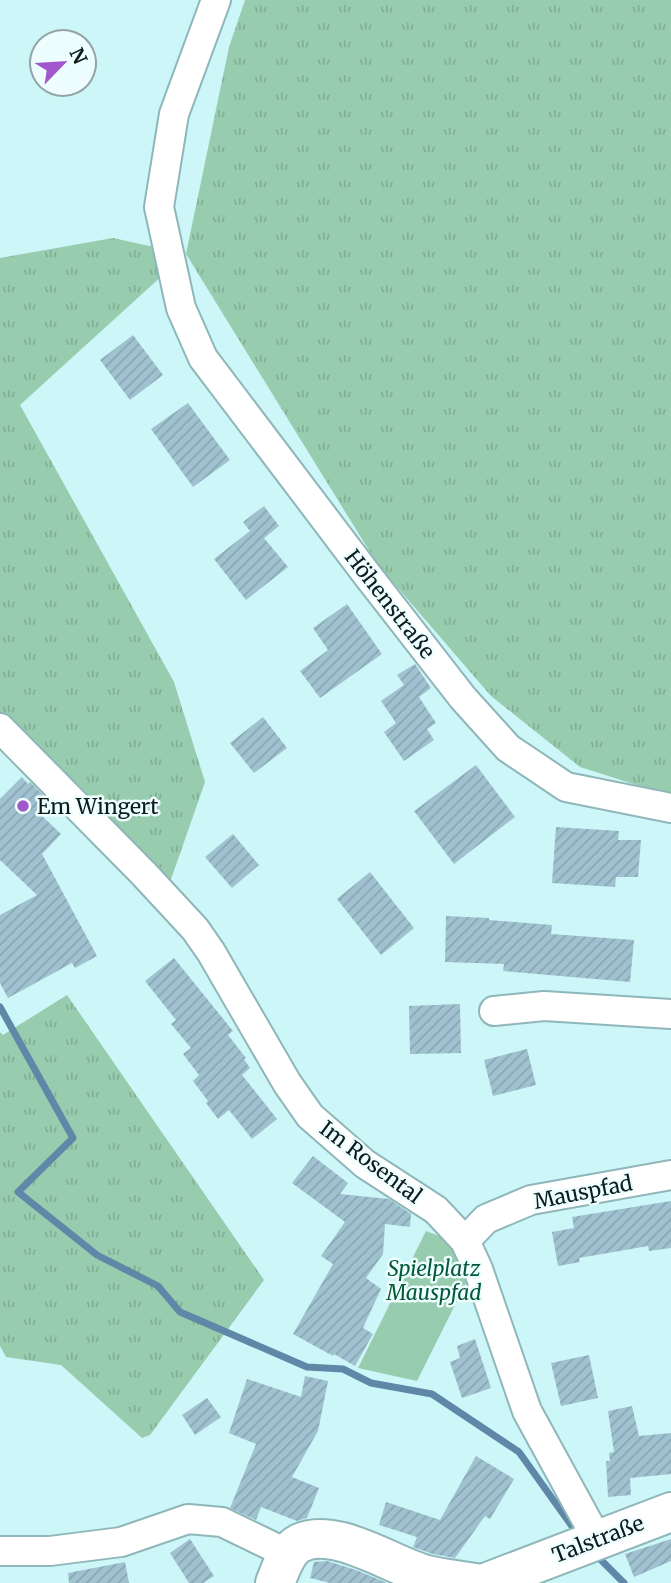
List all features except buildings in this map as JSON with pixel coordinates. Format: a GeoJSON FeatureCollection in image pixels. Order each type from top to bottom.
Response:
{"type":"FeatureCollection","features":[{"type":"Feature","properties":{"kind":"main road","name":"Talstraße"},"geometry":{"type":"LineString","coordinates":[[485,1583],[671,1512]]}},
{"type":"Feature","properties":{"kind":"main road"},"geometry":{"type":"LineString","coordinates":[[281,1568],[299,1544],[312,1540],[336,1540],[427,1575],[475,1583]]}},
{"type":"Feature","properties":{"kind":"street","name":"Höhenstraße"},"geometry":{"type":"LineString","coordinates":[[216,0],[174,114],[159,207],[181,308],[203,358],[463,698],[508,748],[566,787],[671,808]]}},
{"type":"Feature","properties":{"kind":"street","name":"Im Rosental"},"geometry":{"type":"LineString","coordinates":[[0,728],[145,874],[195,929],[280,1072],[310,1116],[365,1164],[436,1210],[465,1241],[478,1269],[527,1411],[597,1539]]}},
{"type":"Feature","properties":{"kind":"street"},"geometry":{"type":"LineString","coordinates":[[494,1011],[544,1006],[671,1014]]}},
{"type":"Feature","properties":{"kind":"street","name":"Mauspfad"},"geometry":{"type":"LineString","coordinates":[[465,1241],[486,1219],[531,1200],[671,1175]]}},
{"type":"Feature","properties":{"kind":"street"},"geometry":{"type":"LineString","coordinates":[[0,1551],[50,1551],[121,1542],[188,1519],[222,1522],[281,1568]]}},
{"type":"Feature","properties":{"kind":"green space"},"geometry":{"type":"Polygon","coordinates":[[[245,0],[671,0],[671,796],[580,767],[491,696],[378,565],[186,254],[229,47],[245,0]]]}},
{"type":"Feature","properties":{"kind":"green space"},"geometry":{"type":"Polygon","coordinates":[[[113,238],[186,254],[20,405],[174,682],[205,782],[169,885],[0,715],[0,258],[113,238]]]}},
{"type":"Feature","properties":{"kind":"green space"},"geometry":{"type":"Polygon","coordinates":[[[67,995],[264,1280],[150,1435],[142,1438],[61,1365],[6,1357],[0,1346],[0,1032],[3,1035],[67,995]]]}},
{"type":"Feature","properties":{"kind":"green space","name":"Spielplatz Mauspfad"},"geometry":{"type":"Polygon","coordinates":[[[426,1231],[447,1239],[468,1279],[417,1381],[358,1368],[426,1231]]]}},
{"type":"Feature","properties":{"kind":"waterway"},"geometry":{"type":"LineString","coordinates":[[0,1007],[73,1138],[18,1192],[97,1255],[158,1286],[180,1312],[307,1367],[343,1369],[371,1383],[432,1394],[519,1452],[574,1529]]}},
{"type":"Feature","properties":{"kind":"waterway"},"geometry":{"type":"LineString","coordinates":[[596,1555],[624,1583]]}},
{"type":"Feature","properties":{"kind":"place","name":"Em Wingert"},"geometry":{"type":"Point","coordinates":[23,806]}}]}
